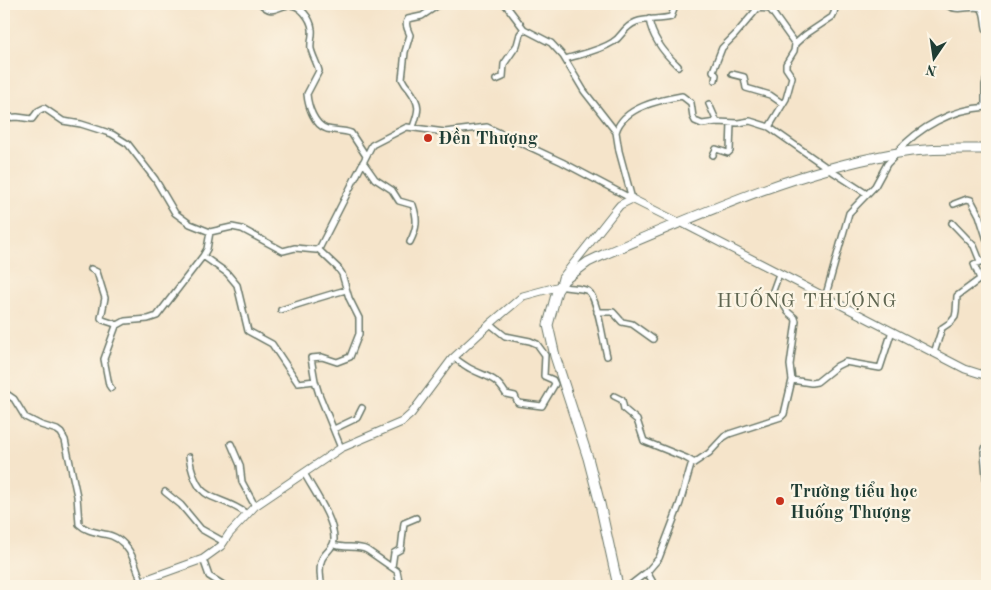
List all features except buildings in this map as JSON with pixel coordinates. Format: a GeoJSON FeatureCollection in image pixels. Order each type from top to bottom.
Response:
{"type":"FeatureCollection","features":[{"type":"Feature","properties":{"kind":"highway"},"geometry":{"type":"LineString","coordinates":[[618,586],[600,504],[578,424],[553,348],[548,325],[551,309],[560,286],[575,271],[584,266],[682,224],[730,205],[831,170],[894,155],[987,150]]}},
{"type":"Feature","properties":{"kind":"highway"},"geometry":{"type":"LineString","coordinates":[[938,152],[987,154]]}},
{"type":"Feature","properties":{"kind":"highway"},"geometry":{"type":"LineString","coordinates":[[549,322],[552,325],[587,441],[622,586]]}},
{"type":"Feature","properties":{"kind":"street"},"geometry":{"type":"LineString","coordinates":[[261,4],[270,10],[276,10],[286,5],[295,5],[302,10],[312,29],[311,47],[319,71],[307,94],[314,118],[326,129],[351,133],[366,156]]}},
{"type":"Feature","properties":{"kind":"street"},"geometry":{"type":"LineString","coordinates":[[413,127],[418,106],[415,97],[402,79],[405,52],[410,35],[406,21],[422,16],[440,4]]}},
{"type":"Feature","properties":{"kind":"street"},"geometry":{"type":"LineString","coordinates":[[505,4],[524,29],[551,43],[565,59],[584,91],[616,132],[632,199]]}},
{"type":"Feature","properties":{"kind":"street"},"geometry":{"type":"LineString","coordinates":[[565,59],[606,46],[615,41],[622,31],[630,25],[649,19],[671,17],[676,4]]}},
{"type":"Feature","properties":{"kind":"street"},"geometry":{"type":"LineString","coordinates":[[742,4],[758,8],[767,7],[772,10],[795,44]]}},
{"type":"Feature","properties":{"kind":"street"},"geometry":{"type":"LineString","coordinates":[[769,126],[783,104],[792,77],[786,68],[786,64],[794,50],[795,44],[805,34],[832,17],[836,4]]}},
{"type":"Feature","properties":{"kind":"street"},"geometry":{"type":"LineString","coordinates":[[946,4],[958,9],[981,8],[986,12],[985,24],[987,31]]}},
{"type":"Feature","properties":{"kind":"street"},"geometry":{"type":"LineString","coordinates":[[715,80],[716,75],[712,71],[722,48],[758,8]]}},
{"type":"Feature","properties":{"kind":"street"},"geometry":{"type":"LineString","coordinates":[[649,19],[653,35],[678,66]]}},
{"type":"Feature","properties":{"kind":"street"},"geometry":{"type":"LineString","coordinates":[[496,80],[504,77],[504,64],[517,45],[520,34],[524,29]]}},
{"type":"Feature","properties":{"kind":"street"},"geometry":{"type":"LineString","coordinates":[[732,74],[744,77],[746,88],[770,95],[783,104]]}},
{"type":"Feature","properties":{"kind":"street"},"geometry":{"type":"LineString","coordinates":[[825,298],[847,217],[851,209],[877,183],[887,164],[913,136],[931,124],[959,113],[986,107],[985,86],[987,78]]}},
{"type":"Feature","properties":{"kind":"street"},"geometry":{"type":"LineString","coordinates":[[616,132],[621,120],[645,105],[657,100],[682,96],[691,103],[695,121],[702,124],[756,122],[769,126],[867,194]]}},
{"type":"Feature","properties":{"kind":"street"},"geometry":{"type":"LineString","coordinates":[[709,104],[718,122]]}},
{"type":"Feature","properties":{"kind":"street"},"geometry":{"type":"LineString","coordinates":[[4,118],[32,119],[38,111],[44,108],[63,121],[89,126],[119,138],[136,153],[155,179],[175,213],[190,224],[210,232],[236,227],[283,251],[295,248],[318,249],[338,268],[359,318],[360,329],[358,339],[353,353],[347,358],[336,362],[322,357],[311,358],[315,382],[341,448]]}},
{"type":"Feature","properties":{"kind":"street"},"geometry":{"type":"LineString","coordinates":[[712,155],[716,149],[730,151],[731,123]]}},
{"type":"Feature","properties":{"kind":"street"},"geometry":{"type":"LineString","coordinates":[[318,249],[366,156],[376,142],[400,129],[413,127],[445,132],[487,128],[562,162],[965,369],[987,376]]}},
{"type":"Feature","properties":{"kind":"street"},"geometry":{"type":"LineString","coordinates":[[364,162],[375,179],[392,190],[399,201],[413,205],[417,223],[410,242]]}},
{"type":"Feature","properties":{"kind":"street"},"geometry":{"type":"LineString","coordinates":[[560,286],[562,278],[615,211],[620,205],[632,199]]}},
{"type":"Feature","properties":{"kind":"street"},"geometry":{"type":"LineString","coordinates":[[954,204],[970,200],[979,215],[987,240]]}},
{"type":"Feature","properties":{"kind":"street"},"geometry":{"type":"LineString","coordinates":[[952,224],[974,246],[980,261]]}},
{"type":"Feature","properties":{"kind":"street"},"geometry":{"type":"LineString","coordinates":[[91,269],[97,272],[104,295],[101,318],[118,324],[125,321],[148,319],[157,316],[203,256],[210,232]]}},
{"type":"Feature","properties":{"kind":"street"},"geometry":{"type":"LineString","coordinates":[[203,256],[227,274],[237,285],[248,331],[272,344],[298,383],[315,382]]}},
{"type":"Feature","properties":{"kind":"street"},"geometry":{"type":"LineString","coordinates":[[934,353],[942,328],[955,317],[956,296],[980,279],[974,264],[987,260]]}},
{"type":"Feature","properties":{"kind":"street"},"geometry":{"type":"LineString","coordinates":[[629,586],[647,572],[659,558],[693,462],[709,453],[729,434],[783,416],[792,380],[790,365],[796,321],[785,305],[771,296],[779,274]]}},
{"type":"Feature","properties":{"kind":"street"},"geometry":{"type":"LineString","coordinates":[[128,586],[203,558],[217,550],[255,506],[341,448],[397,426],[411,414],[454,358],[523,296],[560,286],[589,292],[598,312],[607,356]]}},
{"type":"Feature","properties":{"kind":"street"},"geometry":{"type":"LineString","coordinates":[[280,310],[346,290]]}},
{"type":"Feature","properties":{"kind":"street"},"geometry":{"type":"LineString","coordinates":[[598,312],[613,312],[622,322],[632,324],[653,339]]}},
{"type":"Feature","properties":{"kind":"street"},"geometry":{"type":"LineString","coordinates":[[112,388],[109,385],[104,359],[118,324]]}},
{"type":"Feature","properties":{"kind":"street"},"geometry":{"type":"LineString","coordinates":[[454,358],[470,368],[488,375],[501,385],[506,394],[514,396],[518,403],[542,406],[555,384],[553,380],[544,376],[544,355],[534,342],[505,336],[490,324]]}},
{"type":"Feature","properties":{"kind":"street"},"geometry":{"type":"LineString","coordinates":[[792,380],[817,382],[845,362],[880,368],[892,331]]}},
{"type":"Feature","properties":{"kind":"street"},"geometry":{"type":"LineString","coordinates":[[4,392],[15,402],[25,417],[61,433],[66,444],[77,496],[79,524],[93,532],[112,535],[125,546],[133,557],[141,581]]}},
{"type":"Feature","properties":{"kind":"street"},"geometry":{"type":"LineString","coordinates":[[614,396],[622,400],[624,409],[636,420],[644,441],[693,462]]}},
{"type":"Feature","properties":{"kind":"street"},"geometry":{"type":"LineString","coordinates":[[334,429],[357,418],[362,408]]}},
{"type":"Feature","properties":{"kind":"street"},"geometry":{"type":"LineString","coordinates":[[987,442],[984,452],[987,488]]}},
{"type":"Feature","properties":{"kind":"street"},"geometry":{"type":"LineString","coordinates":[[231,444],[240,466],[242,482],[255,506]]}},
{"type":"Feature","properties":{"kind":"street"},"geometry":{"type":"LineString","coordinates":[[189,457],[192,472],[204,493],[209,497],[235,506],[247,514]]}},
{"type":"Feature","properties":{"kind":"street"},"geometry":{"type":"LineString","coordinates":[[304,473],[329,518],[333,530],[334,545],[321,562],[322,586]]}},
{"type":"Feature","properties":{"kind":"street"},"geometry":{"type":"LineString","coordinates":[[165,492],[181,505],[201,529],[224,542]]}},
{"type":"Feature","properties":{"kind":"street"},"geometry":{"type":"LineString","coordinates":[[392,567],[394,553],[400,549],[404,523],[416,518]]}},
{"type":"Feature","properties":{"kind":"street"},"geometry":{"type":"LineString","coordinates":[[334,545],[348,548],[362,547],[397,571],[400,586]]}},
{"type":"Feature","properties":{"kind":"street"},"geometry":{"type":"LineString","coordinates":[[203,558],[209,576],[225,586]]}},
{"type":"Feature","properties":{"kind":"street"},"geometry":{"type":"LineString","coordinates":[[647,572],[655,586]]}},
{"type":"Feature","properties":{"kind":"place","name":"Đền Thượng"},"geometry":{"type":"Point","coordinates":[428,138]}},
{"type":"Feature","properties":{"kind":"place","name":"Trường tiểu học Huống Thượng"},"geometry":{"type":"Point","coordinates":[780,501]}},
{"type":"Feature","properties":{"kind":"district","name":"HUỐNG THƯỢNG"},"geometry":{"type":"Point","coordinates":[807,300]}}]}
